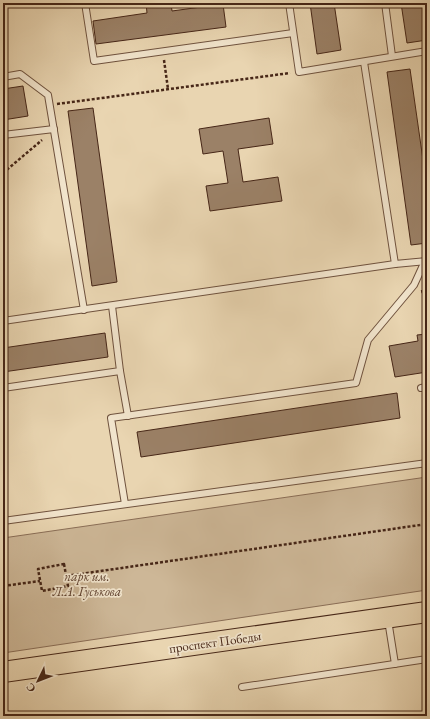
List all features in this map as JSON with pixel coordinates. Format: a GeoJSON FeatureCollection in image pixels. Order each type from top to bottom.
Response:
{"type":"FeatureCollection","features":[{"type":"Feature","properties":{"kind":"main road","name":"проспект Победы"},"geometry":{"type":"LineString","coordinates":[[3,672],[427,612]]}},
{"type":"Feature","properties":{"kind":"lane"},"geometry":{"type":"LineString","coordinates":[[85,3],[94,62],[293,33]]}},
{"type":"Feature","properties":{"kind":"lane"},"geometry":{"type":"LineString","coordinates":[[288,3],[299,72],[427,51]]}},
{"type":"Feature","properties":{"kind":"lane"},"geometry":{"type":"LineString","coordinates":[[385,3],[392,56]]}},
{"type":"Feature","properties":{"kind":"lane"},"geometry":{"type":"LineString","coordinates":[[364,62],[395,264]]}},
{"type":"Feature","properties":{"kind":"lane"},"geometry":{"type":"LineString","coordinates":[[3,76],[20,74],[48,95],[84,310]]}},
{"type":"Feature","properties":{"kind":"lane"},"geometry":{"type":"LineString","coordinates":[[3,135],[54,129]]}},
{"type":"Feature","properties":{"kind":"lane"},"geometry":{"type":"LineString","coordinates":[[3,321],[395,264],[426,261]]}},
{"type":"Feature","properties":{"kind":"lane"},"geometry":{"type":"LineString","coordinates":[[125,504],[111,418],[356,383],[368,340],[414,285],[426,261]]}},
{"type":"Feature","properties":{"kind":"lane"},"geometry":{"type":"LineString","coordinates":[[112,306],[120,371],[128,416]]}},
{"type":"Feature","properties":{"kind":"lane"},"geometry":{"type":"LineString","coordinates":[[3,388],[120,371]]}},
{"type":"Feature","properties":{"kind":"lane"},"geometry":{"type":"LineString","coordinates":[[3,521],[427,463]]}},
{"type":"Feature","properties":{"kind":"lane"},"geometry":{"type":"LineString","coordinates":[[387,617],[395,664]]}},
{"type":"Feature","properties":{"kind":"lane"},"geometry":{"type":"LineString","coordinates":[[242,687],[427,659]]}},
{"type":"Feature","properties":{"kind":"path"},"geometry":{"type":"LineString","coordinates":[[163,52],[168,89]]}},
{"type":"Feature","properties":{"kind":"path"},"geometry":{"type":"LineString","coordinates":[[50,105],[299,72]]}},
{"type":"Feature","properties":{"kind":"path"},"geometry":{"type":"LineString","coordinates":[[3,173],[54,129]]}},
{"type":"Feature","properties":{"kind":"path"},"geometry":{"type":"LineString","coordinates":[[421,287],[427,311]]}},
{"type":"Feature","properties":{"kind":"path"},"geometry":{"type":"LineString","coordinates":[[66,576],[427,524]]}},
{"type":"Feature","properties":{"kind":"path"},"geometry":{"type":"LineString","coordinates":[[64,564],[66,576],[68,586],[42,591],[38,569],[64,564]]}},
{"type":"Feature","properties":{"kind":"path"},"geometry":{"type":"LineString","coordinates":[[3,586],[40,580]]}},
{"type":"Feature","properties":{"kind":"green space","name":"парк им. Л.А. Гуськова"},"geometry":{"type":"Polygon","coordinates":[[[427,477],[427,590],[3,653],[3,538],[427,477]]]}},
{"type":"Feature","properties":{"kind":"building"},"geometry":{"type":"Polygon","coordinates":[[[146,3],[171,3],[172,11],[223,4],[226,27],[96,44],[93,21],[147,13],[146,3]]]}},
{"type":"Feature","properties":{"kind":"building"},"geometry":{"type":"Polygon","coordinates":[[[310,3],[334,3],[341,50],[317,54],[310,3]]]}},
{"type":"Feature","properties":{"kind":"building"},"geometry":{"type":"Polygon","coordinates":[[[401,3],[425,3],[427,17],[427,40],[407,43],[401,3]]]}},
{"type":"Feature","properties":{"kind":"building"},"geometry":{"type":"Polygon","coordinates":[[[410,69],[427,188],[427,243],[411,245],[387,72],[410,69]]]}},
{"type":"Feature","properties":{"kind":"building"},"geometry":{"type":"Polygon","coordinates":[[[23,86],[28,116],[3,120],[3,89],[23,86]]]}},
{"type":"Feature","properties":{"kind":"building"},"geometry":{"type":"Polygon","coordinates":[[[93,108],[117,282],[92,286],[68,111],[93,108]]]}},
{"type":"Feature","properties":{"kind":"building"},"geometry":{"type":"Polygon","coordinates":[[[269,118],[273,144],[238,149],[243,182],[278,177],[282,201],[210,211],[206,186],[228,183],[223,151],[203,154],[199,129],[269,118]]]}},
{"type":"Feature","properties":{"kind":"building"},"geometry":{"type":"Polygon","coordinates":[[[105,333],[108,357],[3,372],[3,348],[105,333]]]}},
{"type":"Feature","properties":{"kind":"building"},"geometry":{"type":"Polygon","coordinates":[[[427,334],[427,372],[395,377],[389,346],[418,341],[417,335],[427,334]]]}},
{"type":"Feature","properties":{"kind":"building"},"geometry":{"type":"Polygon","coordinates":[[[397,393],[400,418],[141,457],[137,432],[397,393]]]}}]}
